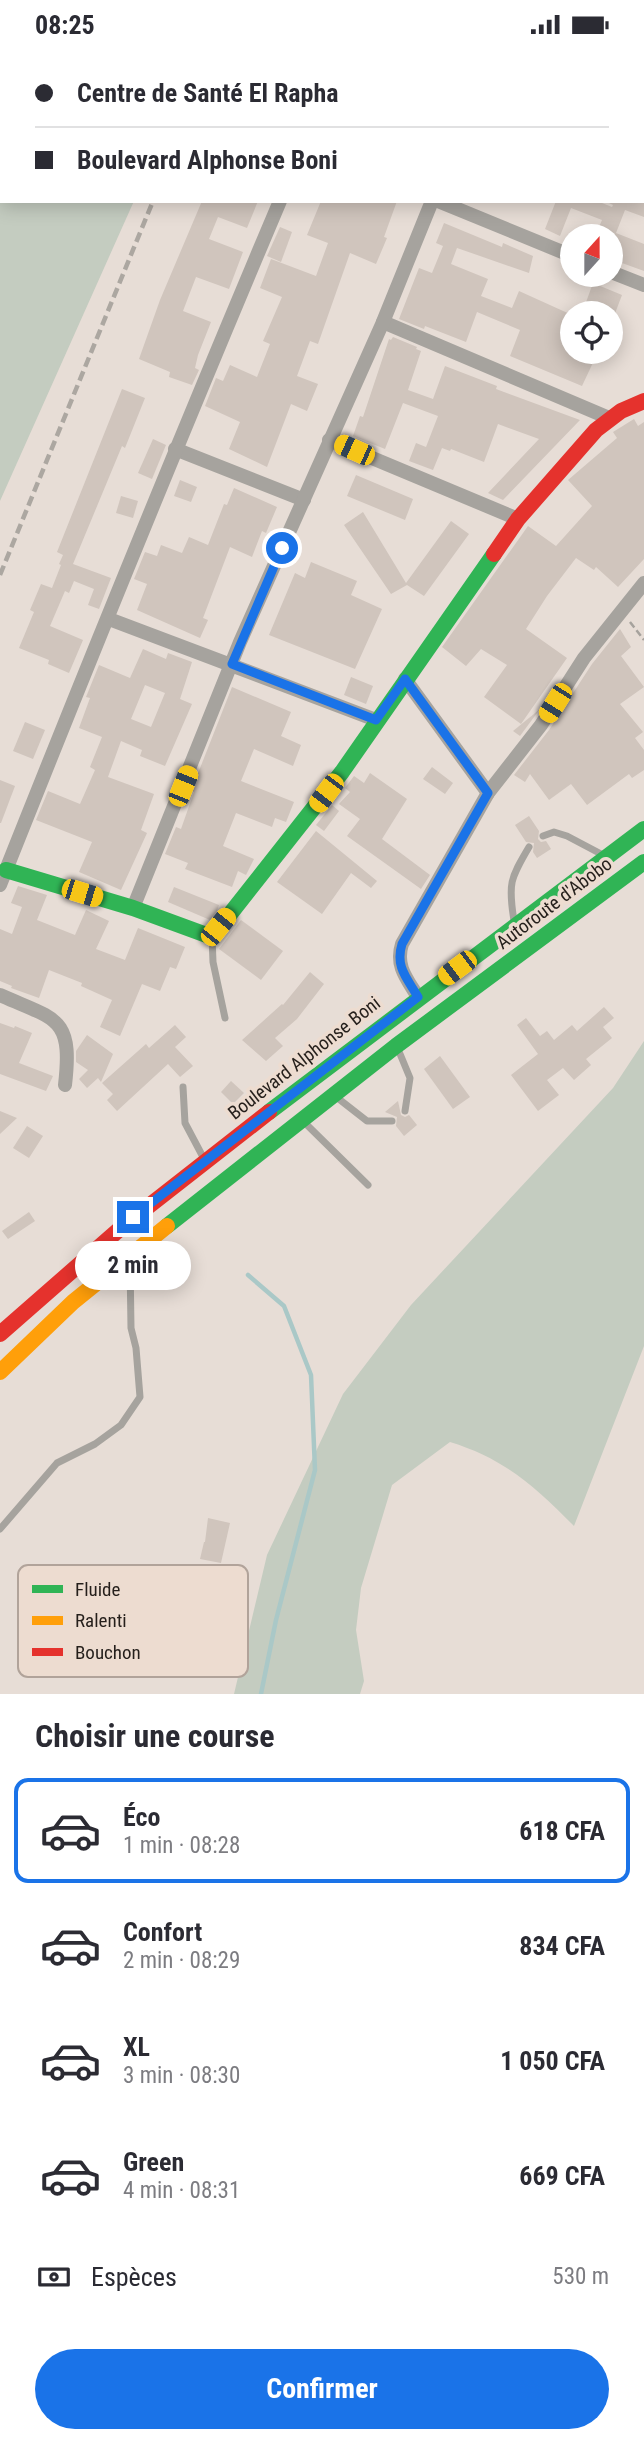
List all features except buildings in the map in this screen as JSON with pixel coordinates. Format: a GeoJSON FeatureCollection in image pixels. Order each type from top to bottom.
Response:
{"type":"FeatureCollection","features":[{"type":"Feature","properties":{"kind":"main road"},"geometry":{"type":"LineString","coordinates":[[3,878],[133,908],[212,937],[342,772],[519,519],[590,436],[609,418],[644,401]]}},
{"type":"Feature","properties":{"kind":"main road","name":"Boulevard Alphonse Boni"},"geometry":{"type":"LineString","coordinates":[[0,1334],[115,1231],[418,997],[644,829]]}},
{"type":"Feature","properties":{"kind":"main road","name":"Autoroute d'Abobo"},"geometry":{"type":"LineString","coordinates":[[0,1373],[73,1302],[130,1255],[396,1045],[644,862]]}},
{"type":"Feature","properties":{"kind":"street"},"geometry":{"type":"LineString","coordinates":[[3,878],[175,449],[279,203]]}},
{"type":"Feature","properties":{"kind":"street"},"geometry":{"type":"LineString","coordinates":[[133,908],[232,664],[383,321],[431,203]]}},
{"type":"Feature","properties":{"kind":"street"},"geometry":{"type":"LineString","coordinates":[[443,203],[560,251]]}},
{"type":"Feature","properties":{"kind":"street"},"geometry":{"type":"LineString","coordinates":[[623,277],[644,285]]}},
{"type":"Feature","properties":{"kind":"street"},"geometry":{"type":"LineString","coordinates":[[383,321],[609,418]]}},
{"type":"Feature","properties":{"kind":"street"},"geometry":{"type":"LineString","coordinates":[[329,440],[519,519]]}},
{"type":"Feature","properties":{"kind":"street"},"geometry":{"type":"LineString","coordinates":[[175,449],[304,500]]}},
{"type":"Feature","properties":{"kind":"street"},"geometry":{"type":"LineString","coordinates":[[418,997],[400,968],[398,957],[402,944],[488,793],[541,725],[584,657],[644,583]]}},
{"type":"Feature","properties":{"kind":"street"},"geometry":{"type":"LineString","coordinates":[[109,619],[376,720]]}},
{"type":"Feature","properties":{"kind":"street"},"geometry":{"type":"LineString","coordinates":[[405,679],[488,793]]}},
{"type":"Feature","properties":{"kind":"street"},"geometry":{"type":"LineString","coordinates":[[0,995],[54,1019],[65,1035],[68,1064],[65,1086]]}},
{"type":"Feature","properties":{"kind":"lane"},"geometry":{"type":"LineString","coordinates":[[543,837],[554,832],[567,835],[606,857]]}},
{"type":"Feature","properties":{"kind":"lane"},"geometry":{"type":"LineString","coordinates":[[515,925],[509,893],[515,871],[529,847]]}},
{"type":"Feature","properties":{"kind":"lane"},"geometry":{"type":"LineString","coordinates":[[212,937],[213,962],[225,1018]]}},
{"type":"Feature","properties":{"kind":"lane"},"geometry":{"type":"LineString","coordinates":[[396,1045],[410,1078],[405,1111]]}},
{"type":"Feature","properties":{"kind":"lane"},"geometry":{"type":"LineString","coordinates":[[183,1087],[185,1122],[205,1161]]}},
{"type":"Feature","properties":{"kind":"lane"},"geometry":{"type":"LineString","coordinates":[[334,1095],[367,1121],[392,1121]]}},
{"type":"Feature","properties":{"kind":"lane"},"geometry":{"type":"LineString","coordinates":[[302,1120],[368,1185]]}},
{"type":"Feature","properties":{"kind":"lane"},"geometry":{"type":"LineString","coordinates":[[0,1529],[57,1463],[95,1444],[121,1425],[140,1397],[136,1348],[131,1328],[130,1255]]}},
{"type":"Feature","properties":{"kind":"path"},"geometry":{"type":"LineString","coordinates":[[622,611],[644,639]]}},
{"type":"Feature","properties":{"kind":"shaded area"},"geometry":{"type":"Polygon","coordinates":[[[0,203],[133,203],[0,501],[0,203]]]}},
{"type":"Feature","properties":{"kind":"shaded area"},"geometry":{"type":"Polygon","coordinates":[[[644,1041],[644,1346],[574,1526],[518,1475],[487,1457],[450,1442],[392,1485],[361,1588],[356,1630],[364,1681],[360,1694],[234,1694],[238,1677],[248,1677],[248,1635],[267,1555],[343,1394],[411,1305],[613,1088],[644,1041]]]}},
{"type":"Feature","properties":{"kind":"waterway"},"geometry":{"type":"LineString","coordinates":[[248,1275],[284,1306],[311,1375],[315,1470],[276,1620],[261,1694]]}},
{"type":"Feature","properties":{"kind":"railway"},"geometry":{"type":"LineString","coordinates":[[0,575],[152,203]]}},
{"type":"Feature","properties":{"kind":"traffic: fast"},"geometry":{"type":"LineString","coordinates":[[6,870],[133,908],[212,937],[342,772],[494,554]]}},
{"type":"Feature","properties":{"kind":"traffic: fast"},"geometry":{"type":"LineString","coordinates":[[269,1112],[644,829]]}},
{"type":"Feature","properties":{"kind":"traffic: fast"},"geometry":{"type":"LineString","coordinates":[[167,1226],[396,1046],[644,862]]}},
{"type":"Feature","properties":{"kind":"traffic: slow"},"geometry":{"type":"LineString","coordinates":[[0,1372],[73,1302],[167,1226]]}},
{"type":"Feature","properties":{"kind":"traffic: jam"},"geometry":{"type":"LineString","coordinates":[[494,554],[518,519],[596,430],[621,411],[644,401]]}},
{"type":"Feature","properties":{"kind":"traffic: jam"},"geometry":{"type":"LineString","coordinates":[[0,1334],[122,1227],[269,1112]]}},
{"type":"Feature","properties":{"kind":"route"},"geometry":{"type":"LineString","coordinates":[[133,1217],[418,997],[400,968],[398,957],[402,944],[488,793],[405,679],[376,720],[232,664],[282,548]]}}]}
